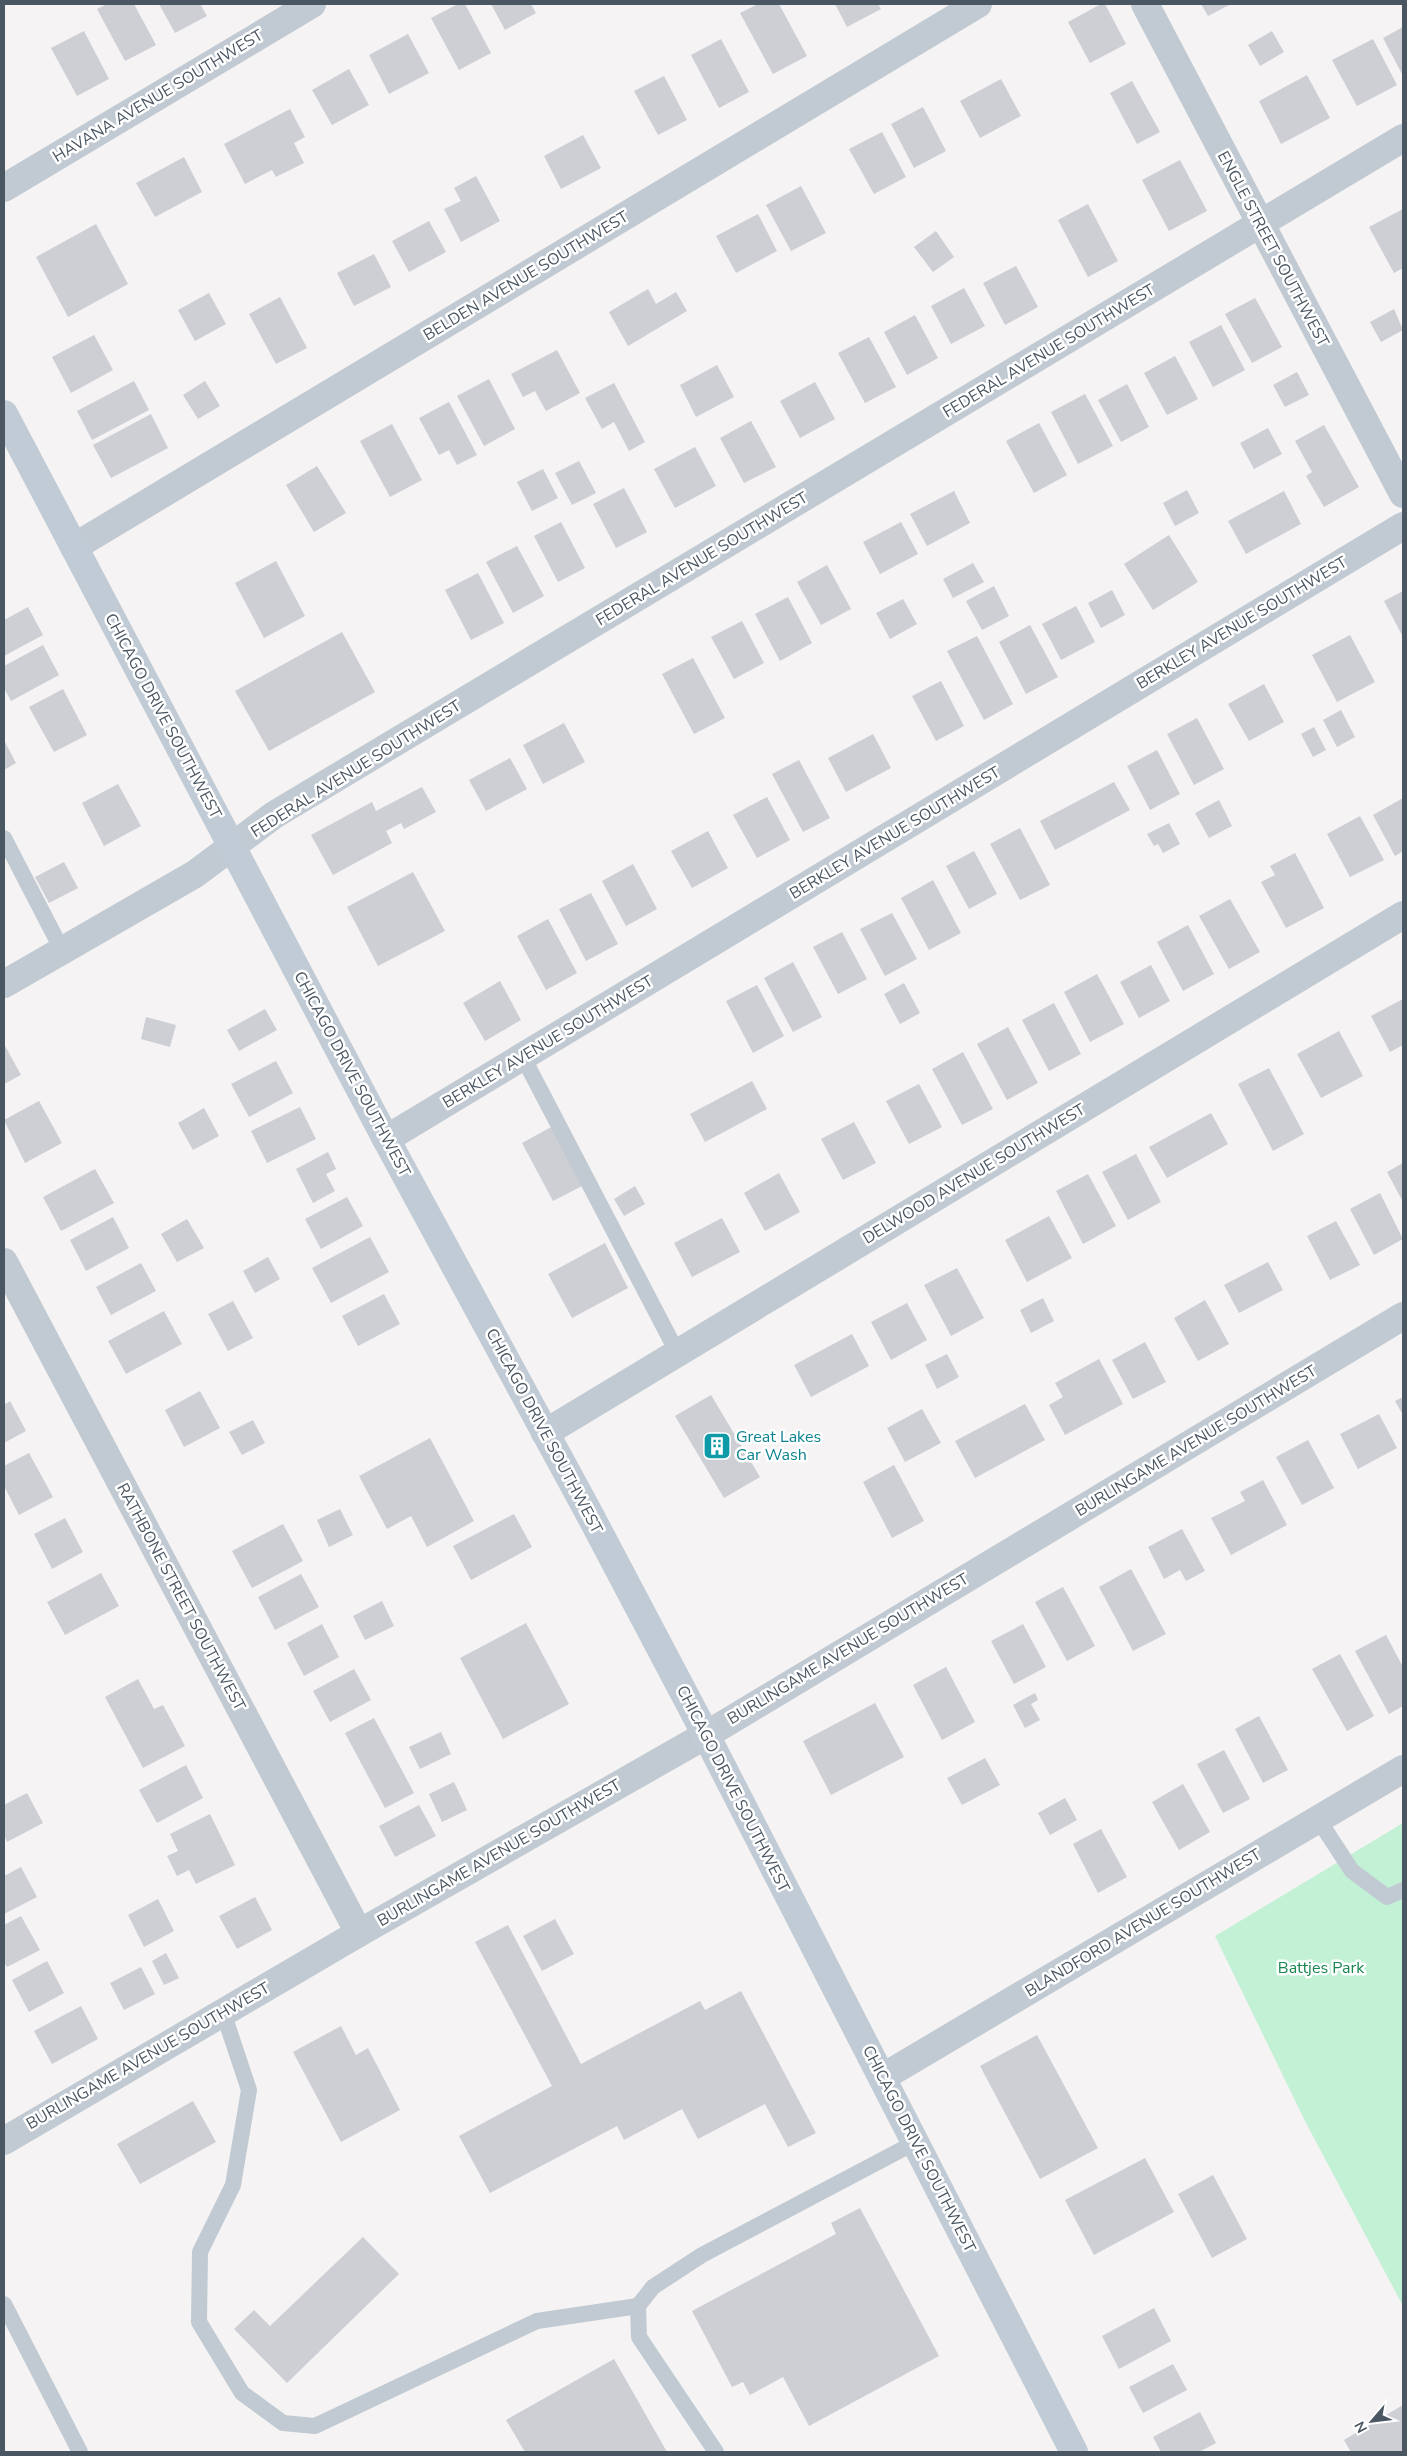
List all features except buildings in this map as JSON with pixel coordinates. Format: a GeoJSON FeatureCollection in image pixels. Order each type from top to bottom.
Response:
{"type":"FeatureCollection","features":[{"type":"Feature","properties":{"kind":"main road","name":"CHICAGO DRIVE SOUTHWEST"},"geometry":{"type":"LineString","coordinates":[[4,414],[386,1139],[706,1735],[1074,2452]]}},
{"type":"Feature","properties":{"kind":"street","name":"HAVANA AVENUE SOUTHWEST"},"geometry":{"type":"LineString","coordinates":[[4,188],[312,4]]}},
{"type":"Feature","properties":{"kind":"street","name":"BELDEN AVENUE SOUTHWEST"},"geometry":{"type":"LineString","coordinates":[[74,548],[978,4]]}},
{"type":"Feature","properties":{"kind":"street","name":"ENGLE STREET SOUTHWEST"},"geometry":{"type":"LineString","coordinates":[[1145,4],[1259,224],[1403,494]]}},
{"type":"Feature","properties":{"kind":"street","name":"FEDERAL AVENUE SOUTHWEST"},"geometry":{"type":"LineString","coordinates":[[4,984],[195,874],[274,815],[1403,138]]}},
{"type":"Feature","properties":{"kind":"street","name":"BERKLEY AVENUE SOUTHWEST"},"geometry":{"type":"LineString","coordinates":[[386,1139],[1403,526]]}},
{"type":"Feature","properties":{"kind":"street","name":"DELWOOD AVENUE SOUTHWEST"},"geometry":{"type":"LineString","coordinates":[[545,1433],[1403,915]]}},
{"type":"Feature","properties":{"kind":"street","name":"RATHBONE STREET SOUTHWEST"},"geometry":{"type":"LineString","coordinates":[[4,1262],[359,1933]]}},
{"type":"Feature","properties":{"kind":"street","name":"BURLINGAME AVENUE SOUTHWEST"},"geometry":{"type":"LineString","coordinates":[[6,2134],[706,1735],[1403,1316]]}},
{"type":"Feature","properties":{"kind":"street","name":"BLANDFORD AVENUE SOUTHWEST"},"geometry":{"type":"LineString","coordinates":[[883,2077],[1403,1769]]}},
{"type":"Feature","properties":{"kind":"lane"},"geometry":{"type":"LineString","coordinates":[[4,838],[62,950]]}},
{"type":"Feature","properties":{"kind":"lane"},"geometry":{"type":"LineString","coordinates":[[523,1057],[678,1354]]}},
{"type":"Feature","properties":{"kind":"lane"},"geometry":{"type":"LineString","coordinates":[[1318,1820],[1352,1871],[1387,1897],[1403,1890]]}},
{"type":"Feature","properties":{"kind":"lane"},"geometry":{"type":"LineString","coordinates":[[223,2012],[249,2090],[234,2185],[200,2252],[199,2322],[242,2393],[283,2422],[315,2426],[537,2321],[638,2306]]}},
{"type":"Feature","properties":{"kind":"lane"},"geometry":{"type":"LineString","coordinates":[[716,2452],[639,2337],[638,2306],[654,2286],[702,2255],[916,2142]]}},
{"type":"Feature","properties":{"kind":"lane"},"geometry":{"type":"LineString","coordinates":[[4,2304],[80,2452]]}},
{"type":"Feature","properties":{"kind":"green space","name":"Battjes Park"},"geometry":{"type":"Polygon","coordinates":[[[1403,1823],[1403,2306],[1305,2121],[1215,1936],[1403,1823]]]}},
{"type":"Feature","properties":{"kind":"place","name":"Great Lakes Car Wash"},"geometry":{"type":"Point","coordinates":[717,1446]}}]}
